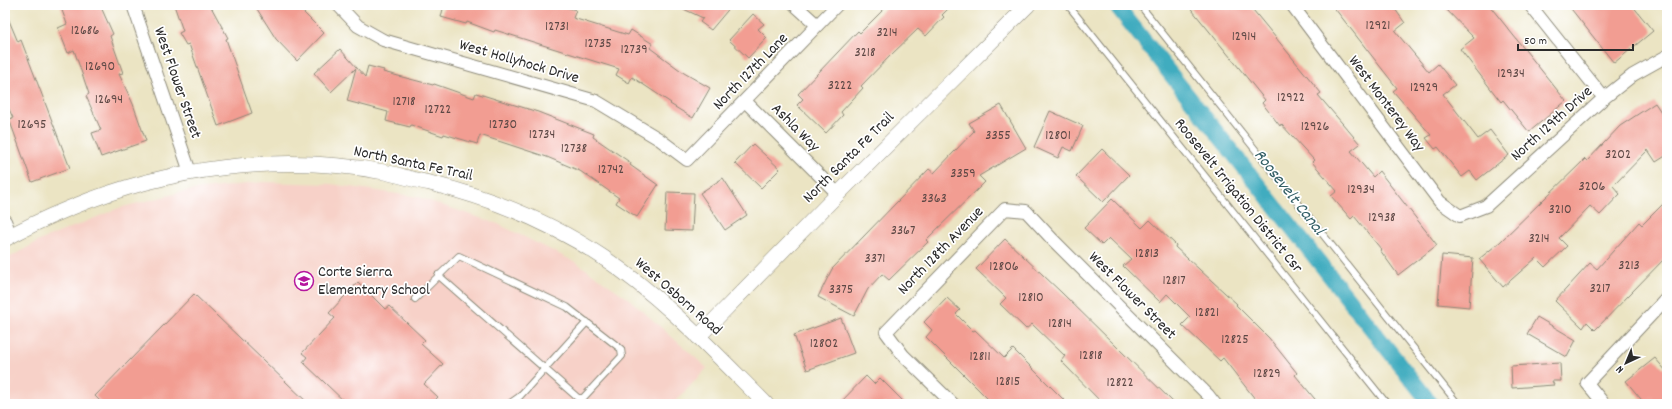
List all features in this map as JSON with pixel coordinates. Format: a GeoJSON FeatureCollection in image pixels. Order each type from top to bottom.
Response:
{"type":"FeatureCollection","features":[{"type":"Feature","properties":{"kind":"street","name":"West Flower Street"},"geometry":{"type":"LineString","coordinates":[[133,5],[190,172]]}},
{"type":"Feature","properties":{"kind":"street","name":"West Hollyhock Drive"},"geometry":{"type":"LineString","coordinates":[[338,5],[358,26],[383,40],[596,101],[659,140],[687,160]]}},
{"type":"Feature","properties":{"kind":"street"},"geometry":{"type":"LineString","coordinates":[[795,5],[817,25]]}},
{"type":"Feature","properties":{"kind":"street","name":"North 127th Lane"},"geometry":{"type":"LineString","coordinates":[[687,160],[837,5]]}},
{"type":"Feature","properties":{"kind":"street","name":"North Santa Fe Trail"},"geometry":{"type":"LineString","coordinates":[[698,337],[838,194],[1028,5]]}},
{"type":"Feature","properties":{"kind":"street","name":"West Monterey Way"},"geometry":{"type":"LineString","coordinates":[[1292,5],[1440,202],[1460,216]]}},
{"type":"Feature","properties":{"kind":"street"},"geometry":{"type":"LineString","coordinates":[[1530,5],[1604,98]]}},
{"type":"Feature","properties":{"kind":"street","name":"North 129th Drive"},"geometry":{"type":"LineString","coordinates":[[1460,216],[1486,206],[1604,98],[1633,75],[1667,56]]}},
{"type":"Feature","properties":{"kind":"street","name":"Ashla Way"},"geometry":{"type":"LineString","coordinates":[[745,101],[838,194]]}},
{"type":"Feature","properties":{"kind":"street","name":"North Santa Fe Trail"},"geometry":{"type":"LineString","coordinates":[[8,238],[50,217],[104,194],[190,172],[280,164],[345,167],[376,171],[467,192],[512,209],[556,229]]}},
{"type":"Feature","properties":{"kind":"street","name":"North 128th Avenue"},"geometry":{"type":"LineString","coordinates":[[953,404],[903,355],[886,332],[1004,209],[1026,211]]}},
{"type":"Feature","properties":{"kind":"street","name":"West Flower Street"},"geometry":{"type":"LineString","coordinates":[[1026,211],[1208,395],[1215,404]]}},
{"type":"Feature","properties":{"kind":"street"},"geometry":{"type":"LineString","coordinates":[[5,221],[8,238]]}},
{"type":"Feature","properties":{"kind":"street","name":"West Osborn Road"},"geometry":{"type":"LineString","coordinates":[[556,229],[600,255],[644,286],[766,404]]}},
{"type":"Feature","properties":{"kind":"street"},"geometry":{"type":"LineString","coordinates":[[1604,404],[1587,383],[1667,298]]}},
{"type":"Feature","properties":{"kind":"lane","name":"Roosevelt Irrigation District Csr"},"geometry":{"type":"LineString","coordinates":[[1068,5],[1387,404]]}},
{"type":"Feature","properties":{"kind":"lane"},"geometry":{"type":"LineString","coordinates":[[1140,5],[1458,404]]}},
{"type":"Feature","properties":{"kind":"lane"},"geometry":{"type":"LineString","coordinates":[[415,299],[438,275],[459,256],[567,307],[621,349],[622,356],[584,398],[578,398],[544,370],[438,275]]}},
{"type":"Feature","properties":{"kind":"lane"},"geometry":{"type":"LineString","coordinates":[[509,404],[519,397],[586,322]]}},
{"type":"Feature","properties":{"kind":"shaded area","name":"Corte Sierra Elementary School"},"geometry":{"type":"Polygon","coordinates":[[[263,182],[331,184],[418,197],[498,224],[577,263],[629,299],[707,368],[673,404],[5,404],[5,260],[39,241],[119,208],[186,191],[263,182]]]}},
{"type":"Feature","properties":{"kind":"building"},"geometry":{"type":"Polygon","coordinates":[[[60,5],[100,5],[113,34],[110,36],[123,73],[119,74],[133,104],[146,141],[101,157],[92,133],[101,130],[86,96],[89,94],[74,50],[68,53],[58,28],[67,24],[60,5]]]}},
{"type":"Feature","properties":{"kind":"building"},"geometry":{"type":"Polygon","coordinates":[[[174,5],[210,5],[228,38],[226,39],[252,113],[218,126],[189,44],[186,45],[179,33],[183,31],[174,5]]]}},
{"type":"Feature","properties":{"kind":"building"},"geometry":{"type":"Polygon","coordinates":[[[265,5],[296,5],[324,33],[297,61],[276,39],[257,9],[265,5]]]}},
{"type":"Feature","properties":{"kind":"building"},"geometry":{"type":"Polygon","coordinates":[[[444,5],[558,5],[576,10],[573,18],[628,35],[631,30],[653,44],[650,48],[684,73],[710,88],[693,118],[670,104],[671,103],[632,77],[629,83],[616,75],[619,69],[495,30],[494,32],[467,22],[466,24],[441,17],[444,5]]]}},
{"type":"Feature","properties":{"kind":"building"},"geometry":{"type":"Polygon","coordinates":[[[675,5],[732,5],[711,30],[700,22],[703,18],[675,5]]]}},
{"type":"Feature","properties":{"kind":"building"},"geometry":{"type":"Polygon","coordinates":[[[888,5],[952,5],[942,15],[944,17],[926,36],[918,29],[891,55],[861,86],[863,88],[841,112],[843,115],[826,133],[797,105],[803,99],[798,94],[858,31],[860,33],[888,5]]]}},
{"type":"Feature","properties":{"kind":"building"},"geometry":{"type":"Polygon","coordinates":[[[1188,5],[1249,5],[1321,93],[1318,95],[1360,144],[1351,151],[1373,177],[1379,171],[1437,245],[1398,275],[1380,250],[1381,249],[1354,216],[1351,219],[1331,196],[1337,191],[1312,162],[1314,160],[1281,124],[1280,126],[1262,103],[1265,100],[1188,5]]]}},
{"type":"Feature","properties":{"kind":"building"},"geometry":{"type":"Polygon","coordinates":[[[1332,5],[1392,5],[1405,23],[1395,31],[1429,72],[1438,64],[1455,85],[1443,94],[1478,139],[1490,130],[1509,155],[1477,180],[1470,171],[1462,177],[1438,147],[1435,149],[1426,138],[1431,135],[1393,91],[1397,88],[1332,5]]]}},
{"type":"Feature","properties":{"kind":"building"},"geometry":{"type":"Polygon","coordinates":[[[1442,5],[1489,5],[1566,101],[1529,132],[1503,100],[1501,102],[1460,49],[1474,38],[1442,5]]]}},
{"type":"Feature","properties":{"kind":"building"},"geometry":{"type":"Polygon","coordinates":[[[1568,5],[1632,5],[1653,31],[1614,63],[1568,5]]]}},
{"type":"Feature","properties":{"kind":"building"},"geometry":{"type":"Polygon","coordinates":[[[5,11],[18,42],[21,40],[70,168],[32,182],[9,119],[13,118],[5,100],[5,11]]]}},
{"type":"Feature","properties":{"kind":"building"},"geometry":{"type":"Polygon","coordinates":[[[753,14],[764,24],[758,29],[767,38],[748,58],[729,40],[753,14]]]}},
{"type":"Feature","properties":{"kind":"building"},"geometry":{"type":"Polygon","coordinates":[[[340,49],[365,77],[368,66],[384,70],[383,72],[433,85],[434,84],[474,98],[476,93],[538,112],[594,134],[593,137],[631,163],[630,165],[658,185],[637,217],[616,203],[619,198],[580,171],[547,157],[480,135],[477,144],[444,134],[443,136],[411,125],[410,127],[386,121],[388,112],[347,101],[356,68],[331,92],[314,73],[340,49]]]}},
{"type":"Feature","properties":{"kind":"building"},"geometry":{"type":"Polygon","coordinates":[[[1655,103],[1667,121],[1667,155],[1656,162],[1648,150],[1613,186],[1620,194],[1600,215],[1590,206],[1559,238],[1567,246],[1545,267],[1536,258],[1503,287],[1479,259],[1500,242],[1585,159],[1587,161],[1620,126],[1655,103]]]}},
{"type":"Feature","properties":{"kind":"building"},"geometry":{"type":"Polygon","coordinates":[[[1001,105],[1026,148],[979,176],[985,182],[926,240],[928,242],[889,280],[882,274],[868,289],[854,316],[818,297],[832,269],[929,169],[934,173],[974,131],[969,123],[1001,105]]]}},
{"type":"Feature","properties":{"kind":"building"},"geometry":{"type":"Polygon","coordinates":[[[1050,111],[1083,126],[1072,151],[1063,147],[1058,158],[1034,147],[1050,111]]]}},
{"type":"Feature","properties":{"kind":"building"},"geometry":{"type":"Polygon","coordinates":[[[753,144],[780,169],[761,188],[735,163],[753,144]]]}},
{"type":"Feature","properties":{"kind":"building"},"geometry":{"type":"Polygon","coordinates":[[[1102,149],[1129,175],[1103,202],[1076,176],[1102,149]]]}},
{"type":"Feature","properties":{"kind":"building"},"geometry":{"type":"Polygon","coordinates":[[[723,178],[747,215],[725,230],[700,193],[723,178]]]}},
{"type":"Feature","properties":{"kind":"building"},"geometry":{"type":"Polygon","coordinates":[[[667,192],[694,193],[692,231],[665,230],[667,192]]]}},
{"type":"Feature","properties":{"kind":"building"},"geometry":{"type":"Polygon","coordinates":[[[1112,199],[1142,228],[1150,220],[1176,245],[1175,247],[1237,304],[1236,305],[1269,338],[1297,373],[1295,375],[1319,404],[1259,404],[1223,358],[1220,361],[1182,325],[1190,317],[1167,294],[1160,302],[1123,266],[1131,259],[1109,238],[1102,245],[1084,228],[1112,199]]]}},
{"type":"Feature","properties":{"kind":"building"},"geometry":{"type":"Polygon","coordinates":[[[1667,200],[1667,256],[1595,330],[1587,322],[1583,328],[1555,301],[1590,263],[1597,269],[1639,222],[1642,225],[1667,200]]]}},
{"type":"Feature","properties":{"kind":"building"},"geometry":{"type":"Polygon","coordinates":[[[1005,239],[1175,404],[1103,404],[1061,361],[1065,356],[1032,324],[1026,329],[1000,304],[1006,298],[976,269],[1005,239]]]}},
{"type":"Feature","properties":{"kind":"building"},"geometry":{"type":"Polygon","coordinates":[[[1442,255],[1473,258],[1469,307],[1438,304],[1442,255]]]}},
{"type":"Feature","properties":{"kind":"building"},"geometry":{"type":"Polygon","coordinates":[[[358,282],[385,309],[389,306],[425,340],[421,344],[443,364],[424,384],[438,397],[431,404],[347,404],[303,362],[307,357],[302,353],[335,318],[329,313],[358,282]]]}},
{"type":"Feature","properties":{"kind":"building"},"geometry":{"type":"Polygon","coordinates":[[[194,294],[309,404],[103,404],[95,396],[194,294]]]}},
{"type":"Feature","properties":{"kind":"building"},"geometry":{"type":"Polygon","coordinates":[[[947,298],[960,310],[956,314],[973,331],[975,330],[1004,358],[1013,349],[1068,404],[993,404],[926,337],[932,330],[924,322],[947,298]]]}},
{"type":"Feature","properties":{"kind":"building"},"geometry":{"type":"Polygon","coordinates":[[[1537,317],[1576,340],[1567,357],[1527,334],[1537,317]]]}},
{"type":"Feature","properties":{"kind":"building"},"geometry":{"type":"Polygon","coordinates":[[[841,318],[854,353],[807,370],[794,335],[841,318]]]}},
{"type":"Feature","properties":{"kind":"building"},"geometry":{"type":"Polygon","coordinates":[[[1655,358],[1667,372],[1667,404],[1645,404],[1626,381],[1655,358]]]}},
{"type":"Feature","properties":{"kind":"building"},"geometry":{"type":"Polygon","coordinates":[[[1560,363],[1561,381],[1552,381],[1554,385],[1512,388],[1511,366],[1560,363]]]}},
{"type":"Feature","properties":{"kind":"building"},"geometry":{"type":"Polygon","coordinates":[[[866,376],[874,384],[880,378],[906,404],[839,404],[866,376]]]}},
{"type":"Feature","properties":{"kind":"waterway","name":"Roosevelt Canal"},"geometry":{"type":"LineString","coordinates":[[1116,5],[1431,404]]}},
{"type":"Feature","properties":{"kind":"place","name":"Corte Sierra Elementary School"},"geometry":{"type":"Point","coordinates":[304,281]}}]}
